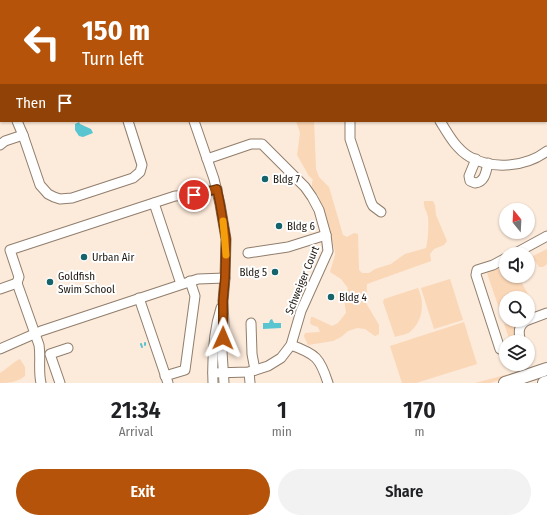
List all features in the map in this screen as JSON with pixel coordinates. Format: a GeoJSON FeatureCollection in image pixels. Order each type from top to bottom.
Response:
{"type":"FeatureCollection","features":[{"type":"Feature","properties":{"kind":"main road"},"geometry":{"type":"LineString","coordinates":[[505,383],[547,369]]}},
{"type":"Feature","properties":{"kind":"street"},"geometry":{"type":"LineString","coordinates":[[16,122],[23,135],[40,186],[48,194],[54,197],[66,199],[133,178],[140,172],[142,165],[128,122]]}},
{"type":"Feature","properties":{"kind":"street"},"geometry":{"type":"LineString","coordinates":[[194,122],[217,189],[226,239],[223,301],[224,379]]}},
{"type":"Feature","properties":{"kind":"street"},"geometry":{"type":"LineString","coordinates":[[350,122],[350,139],[371,202],[373,206],[381,212]]}},
{"type":"Feature","properties":{"kind":"street"},"geometry":{"type":"LineString","coordinates":[[441,122],[454,143],[465,153],[488,163],[510,165],[520,164],[532,160],[547,151]]}},
{"type":"Feature","properties":{"kind":"street"},"geometry":{"type":"LineString","coordinates":[[0,145],[5,141],[23,135]]}},
{"type":"Feature","properties":{"kind":"street","name":"Schweiger Court"},"geometry":{"type":"LineString","coordinates":[[207,159],[251,144],[262,144],[309,191],[319,210],[328,247],[326,257],[301,311],[291,345],[281,358],[276,362],[252,371],[224,379],[211,380]]}},
{"type":"Feature","properties":{"kind":"street"},"geometry":{"type":"LineString","coordinates":[[476,159],[469,176],[470,181],[475,183],[483,180],[488,163]]}},
{"type":"Feature","properties":{"kind":"street"},"geometry":{"type":"LineString","coordinates":[[60,383],[35,333],[17,283],[19,277],[10,250],[175,196],[194,195],[217,189]]}},
{"type":"Feature","properties":{"kind":"street"},"geometry":{"type":"LineString","coordinates":[[139,298],[167,379],[185,370],[195,296],[185,283],[154,203]]}},
{"type":"Feature","properties":{"kind":"street"},"geometry":{"type":"LineString","coordinates":[[248,253],[288,247],[326,236]]}},
{"type":"Feature","properties":{"kind":"street"},"geometry":{"type":"LineString","coordinates":[[527,247],[547,236]]}},
{"type":"Feature","properties":{"kind":"street"},"geometry":{"type":"LineString","coordinates":[[499,262],[477,270],[476,275],[499,346]]}},
{"type":"Feature","properties":{"kind":"street"},"geometry":{"type":"LineString","coordinates":[[0,349],[35,333],[185,283],[203,278],[225,278]]}},
{"type":"Feature","properties":{"kind":"street"},"geometry":{"type":"LineString","coordinates":[[0,289],[17,283]]}},
{"type":"Feature","properties":{"kind":"street"},"geometry":{"type":"LineString","coordinates":[[211,380],[216,323],[223,301]]}},
{"type":"Feature","properties":{"kind":"street"},"geometry":{"type":"LineString","coordinates":[[535,317],[547,313]]}},
{"type":"Feature","properties":{"kind":"street"},"geometry":{"type":"LineString","coordinates":[[250,383],[252,371],[251,323]]}},
{"type":"Feature","properties":{"kind":"street"},"geometry":{"type":"LineString","coordinates":[[291,345],[316,357],[322,366],[328,383]]}},
{"type":"Feature","properties":{"kind":"street"},"geometry":{"type":"LineString","coordinates":[[45,354],[68,348]]}},
{"type":"Feature","properties":{"kind":"street"},"geometry":{"type":"LineString","coordinates":[[41,383],[39,375],[45,354]]}},
{"type":"Feature","properties":{"kind":"shaded area"},"geometry":{"type":"Polygon","coordinates":[[[296,122],[314,122],[316,169],[319,177],[329,187],[343,235],[347,237],[354,233],[358,234],[359,270],[362,273],[369,273],[375,269],[391,264],[405,254],[426,248],[428,237],[428,215],[424,201],[433,201],[435,205],[436,215],[447,241],[444,245],[434,249],[430,254],[431,261],[367,284],[366,303],[379,325],[379,334],[375,336],[365,329],[357,328],[348,331],[333,341],[308,345],[304,336],[305,333],[320,332],[318,327],[310,323],[311,317],[332,326],[338,323],[346,313],[344,298],[348,288],[341,279],[330,272],[335,251],[318,195],[312,187],[313,180],[309,176],[297,155],[300,133],[296,122]]]}},
{"type":"Feature","properties":{"kind":"shaded area"},"geometry":{"type":"Polygon","coordinates":[[[547,249],[547,264],[543,267],[539,267],[535,261],[535,255],[547,249]]]}},
{"type":"Feature","properties":{"kind":"shaded area"},"geometry":{"type":"Polygon","coordinates":[[[499,268],[499,283],[522,283],[526,291],[499,291],[499,308],[487,273],[499,268]]]}},
{"type":"Feature","properties":{"kind":"shaded area"},"geometry":{"type":"Polygon","coordinates":[[[450,279],[463,320],[434,329],[421,288],[450,279]]]}},
{"type":"Feature","properties":{"kind":"shaded area"},"geometry":{"type":"Polygon","coordinates":[[[418,288],[422,300],[422,312],[418,323],[407,334],[395,337],[383,302],[384,299],[418,288]]]}},
{"type":"Feature","properties":{"kind":"shaded area"},"geometry":{"type":"Polygon","coordinates":[[[464,322],[477,364],[416,383],[402,383],[390,346],[464,322]]]}},
{"type":"Feature","properties":{"kind":"shaded area"},"geometry":{"type":"Polygon","coordinates":[[[505,327],[514,327],[515,335],[508,335],[505,327]]]}},
{"type":"Feature","properties":{"kind":"shaded area"},"geometry":{"type":"Polygon","coordinates":[[[20,359],[25,367],[25,376],[13,382],[0,383],[0,373],[20,359]]]}},
{"type":"Feature","properties":{"kind":"shaded area"},"geometry":{"type":"Polygon","coordinates":[[[544,365],[547,365],[535,369],[535,367],[544,365]]]}},
{"type":"Feature","properties":{"kind":"shaded area"},"geometry":{"type":"Polygon","coordinates":[[[521,371],[528,371],[490,383],[475,383],[521,371]]]}},
{"type":"Feature","properties":{"kind":"water"},"geometry":{"type":"Polygon","coordinates":[[[79,122],[80,124],[91,129],[93,133],[83,137],[79,136],[75,130],[75,124],[79,122]]]}},
{"type":"Feature","properties":{"kind":"water"},"geometry":{"type":"Polygon","coordinates":[[[272,319],[274,323],[281,323],[281,328],[263,329],[263,323],[269,323],[272,319]]]}},
{"type":"Feature","properties":{"kind":"slow traffic"},"geometry":{"type":"LineString","coordinates":[[223,221],[226,239],[226,255]]}},
{"type":"Feature","properties":{"kind":"place","name":"Bldg 7"},"geometry":{"type":"Point","coordinates":[265,179]}},
{"type":"Feature","properties":{"kind":"place","name":"Bldg 6"},"geometry":{"type":"Point","coordinates":[279,226]}},
{"type":"Feature","properties":{"kind":"place","name":"Urban Air"},"geometry":{"type":"Point","coordinates":[84,257]}},
{"type":"Feature","properties":{"kind":"place","name":"Bldg 5"},"geometry":{"type":"Point","coordinates":[275,272]}},
{"type":"Feature","properties":{"kind":"place","name":"Goldfish Swim School"},"geometry":{"type":"Point","coordinates":[50,282]}},
{"type":"Feature","properties":{"kind":"place","name":"Bldg 4"},"geometry":{"type":"Point","coordinates":[331,297]}},
{"type":"Feature","properties":{"kind":"route"},"geometry":{"type":"LineString","coordinates":[[194,195],[217,189],[223,218],[226,252],[223,301],[223,338]]}}]}
